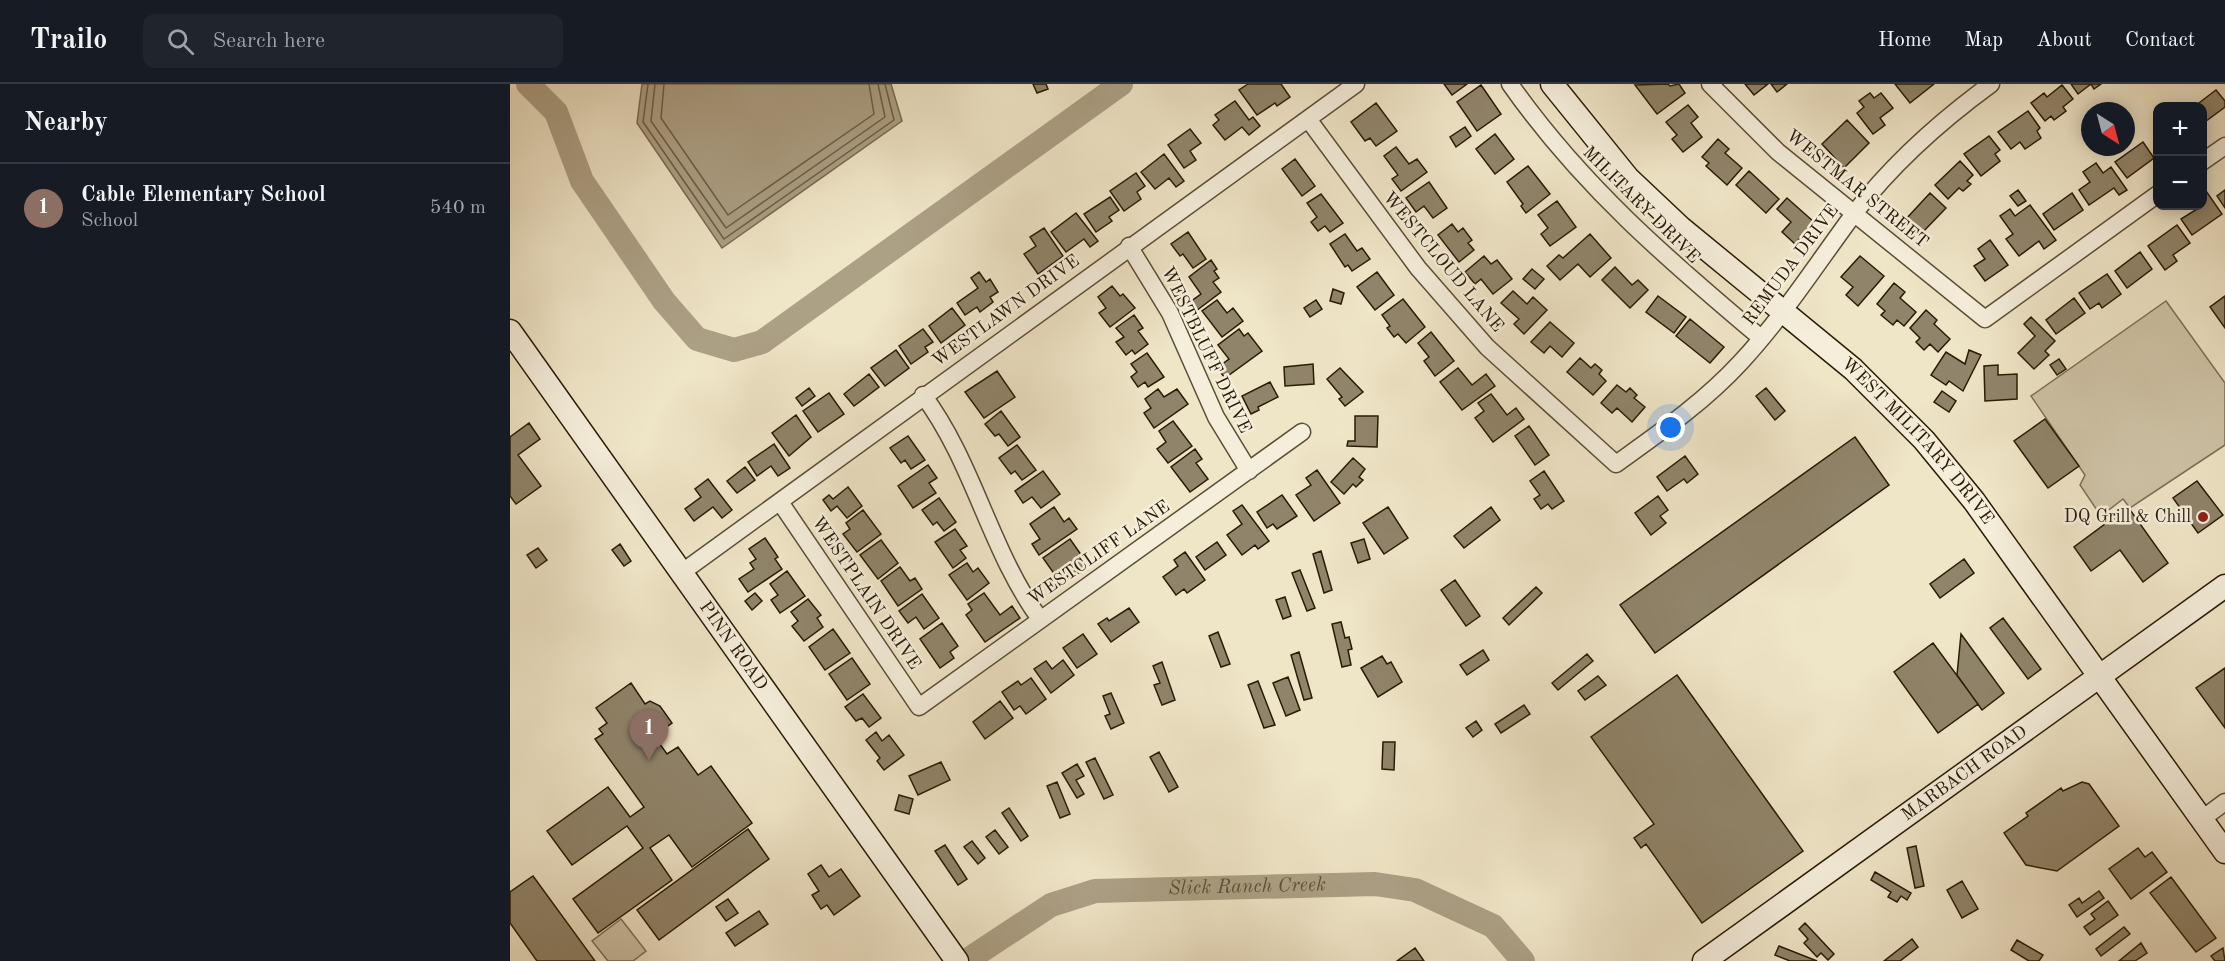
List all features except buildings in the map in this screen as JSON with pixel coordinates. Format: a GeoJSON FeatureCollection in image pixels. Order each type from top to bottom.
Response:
{"type":"FeatureCollection","features":[{"type":"Feature","properties":{"kind":"street","name":"WESTLAWN DRIVE"},"geometry":{"type":"LineString","coordinates":[[681,573],[923,395],[1356,84]]}},
{"type":"Feature","properties":{"kind":"street","name":"MILITARY DRIVE"},"geometry":{"type":"LineString","coordinates":[[1510,84],[1558,148],[1598,193],[1690,280],[1761,338]]}},
{"type":"Feature","properties":{"kind":"street","name":"WEST MILITARY DRIVE"},"geometry":{"type":"LineString","coordinates":[[1552,84],[1628,178],[1681,228],[1868,383],[1924,440],[1974,501],[2225,852]]}},
{"type":"Feature","properties":{"kind":"street","name":"WESTMAR STREET"},"geometry":{"type":"LineString","coordinates":[[1710,84],[1778,152],[1985,319],[2153,197]]}},
{"type":"Feature","properties":{"kind":"street","name":"REMUDA DRIVE"},"geometry":{"type":"LineString","coordinates":[[1616,464],[1672,423],[1720,383],[1783,312],[1854,213],[1926,134],[1991,84]]}},
{"type":"Feature","properties":{"kind":"street","name":"WESTCLOUD LANE"},"geometry":{"type":"LineString","coordinates":[[1308,118],[1418,268],[1487,347],[1616,464]]}},
{"type":"Feature","properties":{"kind":"street"},"geometry":{"type":"LineString","coordinates":[[2207,159],[2225,146]]}},
{"type":"Feature","properties":{"kind":"street","name":"WESTBLUFF DRIVE"},"geometry":{"type":"LineString","coordinates":[[1129,246],[1170,313],[1216,417],[1249,471]]}},
{"type":"Feature","properties":{"kind":"street","name":"PINN ROAD"},"geometry":{"type":"LineString","coordinates":[[510,331],[951,952]]}},
{"type":"Feature","properties":{"kind":"street"},"geometry":{"type":"LineString","coordinates":[[923,395],[951,436],[1018,586],[1040,618]]}},
{"type":"Feature","properties":{"kind":"street","name":"WESTCLIFF LANE"},"geometry":{"type":"LineString","coordinates":[[919,706],[1302,432]]}},
{"type":"Feature","properties":{"kind":"street","name":"WESTPLAIN DRIVE"},"geometry":{"type":"LineString","coordinates":[[780,502],[919,706]]}},
{"type":"Feature","properties":{"kind":"street","name":"MARBACH ROAD"},"geometry":{"type":"LineString","coordinates":[[1704,961],[2225,586]]}},
{"type":"Feature","properties":{"kind":"street"},"geometry":{"type":"LineString","coordinates":[[2202,819],[2225,802]]}},
{"type":"Feature","properties":{"kind":"shaded area"},"geometry":{"type":"Polygon","coordinates":[[[2166,301],[2225,383],[2225,445],[2130,508],[2123,499],[2101,516],[2080,485],[2085,475],[2031,396],[2166,301]]]}},
{"type":"Feature","properties":{"kind":"shaded area"},"geometry":{"type":"Polygon","coordinates":[[[621,919],[646,951],[633,961],[608,961],[592,941],[621,919]]]}},
{"type":"Feature","properties":{"kind":"water"},"geometry":{"type":"Polygon","coordinates":[[[642,84],[891,84],[902,121],[722,248],[637,123],[642,84]]]}},
{"type":"Feature","properties":{"kind":"waterway"},"geometry":{"type":"LineString","coordinates":[[528,84],[556,112],[582,181],[664,301],[697,339],[734,350],[762,342],[1121,84]]}},
{"type":"Feature","properties":{"kind":"waterway","name":"Slick Ranch Creek"},"geometry":{"type":"LineString","coordinates":[[966,961],[1051,905],[1095,891],[1375,884],[1415,890],[1493,926],[1523,961]]}},
{"type":"Feature","properties":{"kind":"place","name":"DQ Grill & Chill"},"geometry":{"type":"Point","coordinates":[2203,517]}},
{"type":"Feature","properties":{"kind":"place","name":"Cable Elementary School"},"geometry":{"type":"Point","coordinates":[649,760]}}]}
